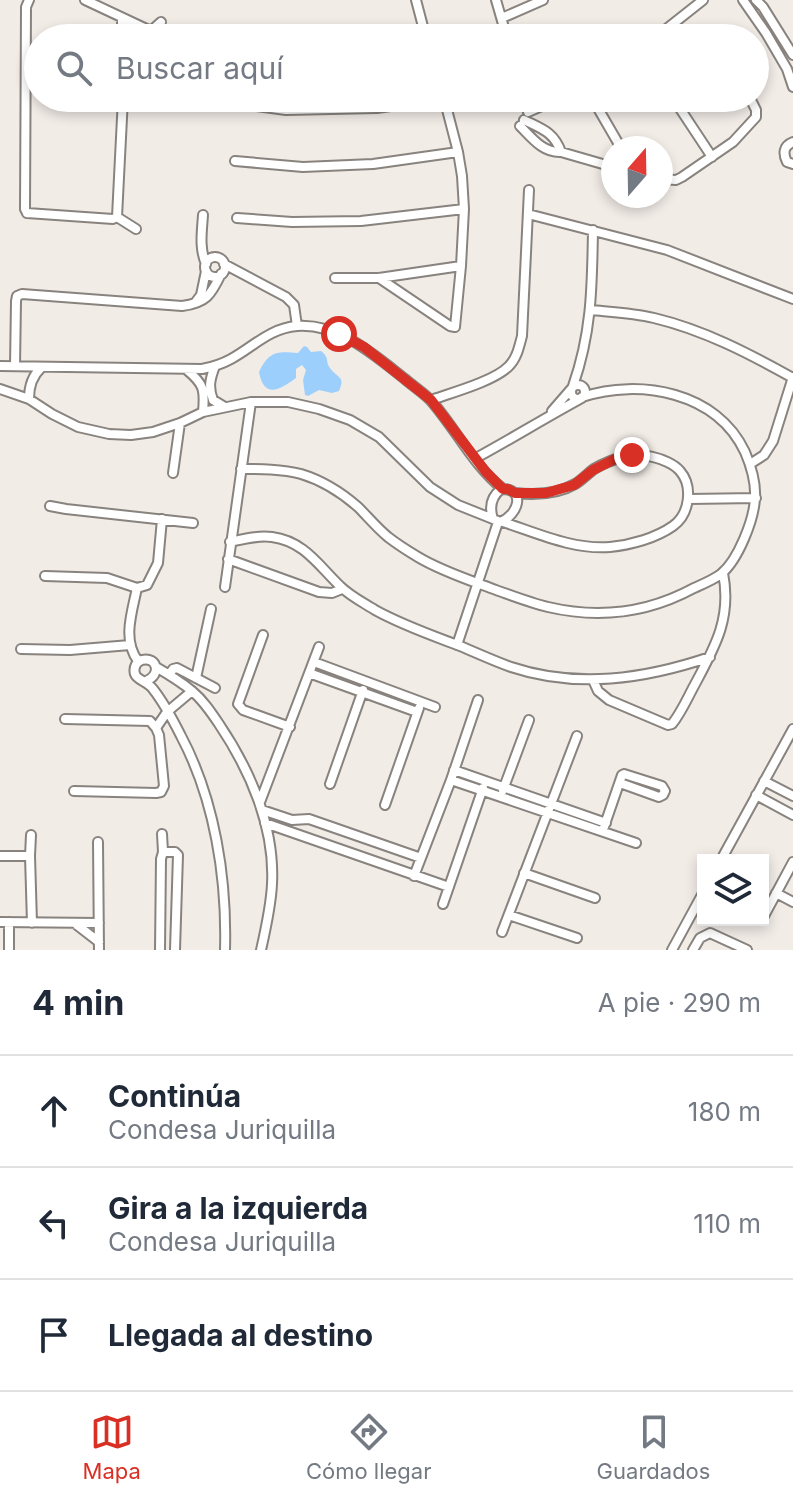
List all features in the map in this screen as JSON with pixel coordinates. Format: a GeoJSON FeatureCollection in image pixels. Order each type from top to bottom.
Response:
{"type":"FeatureCollection","features":[{"type":"Feature","properties":{"kind":"street"},"geometry":{"type":"LineString","coordinates":[[26,24],[29,0]]}},
{"type":"Feature","properties":{"kind":"street"},"geometry":{"type":"LineString","coordinates":[[85,0],[131,24]]}},
{"type":"Feature","properties":{"kind":"street"},"geometry":{"type":"LineString","coordinates":[[416,0],[422,24]]}},
{"type":"Feature","properties":{"kind":"street"},"geometry":{"type":"LineString","coordinates":[[496,0],[504,24]]}},
{"type":"Feature","properties":{"kind":"street"},"geometry":{"type":"LineString","coordinates":[[502,18],[543,0]]}},
{"type":"Feature","properties":{"kind":"street"},"geometry":{"type":"LineString","coordinates":[[673,24],[703,0]]}},
{"type":"Feature","properties":{"kind":"street"},"geometry":{"type":"LineString","coordinates":[[743,0],[760,24]]}},
{"type":"Feature","properties":{"kind":"street"},"geometry":{"type":"LineString","coordinates":[[756,0],[793,55]]}},
{"type":"Feature","properties":{"kind":"street"},"geometry":{"type":"LineString","coordinates":[[122,19],[122,24]]}},
{"type":"Feature","properties":{"kind":"street"},"geometry":{"type":"LineString","coordinates":[[769,38],[787,69],[793,87]]}},
{"type":"Feature","properties":{"kind":"street"},"geometry":{"type":"LineString","coordinates":[[25,112],[27,213]]}},
{"type":"Feature","properties":{"kind":"street"},"geometry":{"type":"LineString","coordinates":[[117,217],[123,112]]}},
{"type":"Feature","properties":{"kind":"street"},"geometry":{"type":"LineString","coordinates":[[379,278],[455,327],[464,209],[458,152],[448,112]]}},
{"type":"Feature","properties":{"kind":"street"},"geometry":{"type":"LineString","coordinates":[[523,112],[523,122],[538,144],[553,153],[561,152],[601,164]]}},
{"type":"Feature","properties":{"kind":"street"},"geometry":{"type":"LineString","coordinates":[[523,122],[538,112]]}},
{"type":"Feature","properties":{"kind":"street"},"geometry":{"type":"LineString","coordinates":[[600,112],[614,136]]}},
{"type":"Feature","properties":{"kind":"street"},"geometry":{"type":"LineString","coordinates":[[682,112],[712,157]]}},
{"type":"Feature","properties":{"kind":"street"},"geometry":{"type":"LineString","coordinates":[[673,180],[733,142],[756,117],[756,112]]}},
{"type":"Feature","properties":{"kind":"street"},"geometry":{"type":"LineString","coordinates":[[523,122],[550,134],[561,152]]}},
{"type":"Feature","properties":{"kind":"street"},"geometry":{"type":"LineString","coordinates":[[793,142],[784,149],[787,162],[793,164]]}},
{"type":"Feature","properties":{"kind":"street"},"geometry":{"type":"LineString","coordinates":[[235,161],[303,167],[373,164],[458,152]]}},
{"type":"Feature","properties":{"kind":"street"},"geometry":{"type":"LineString","coordinates":[[431,400],[497,375],[509,366],[517,353],[522,336],[529,190]]}},
{"type":"Feature","properties":{"kind":"street"},"geometry":{"type":"LineString","coordinates":[[237,218],[292,222],[361,221],[464,209]]}},
{"type":"Feature","properties":{"kind":"street"},"geometry":{"type":"LineString","coordinates":[[18,221],[27,213],[117,217]]}},
{"type":"Feature","properties":{"kind":"street"},"geometry":{"type":"LineString","coordinates":[[528,214],[667,250],[793,299]]}},
{"type":"Feature","properties":{"kind":"street"},"geometry":{"type":"LineString","coordinates":[[203,215],[202,257],[213,276],[223,269]]}},
{"type":"Feature","properties":{"kind":"street"},"geometry":{"type":"LineString","coordinates":[[117,217],[136,229]]}},
{"type":"Feature","properties":{"kind":"street"},"geometry":{"type":"LineString","coordinates":[[546,417],[577,386],[591,310],[593,230]]}},
{"type":"Feature","properties":{"kind":"street"},"geometry":{"type":"LineString","coordinates":[[201,241],[223,269],[286,297],[294,305],[297,326]]}},
{"type":"Feature","properties":{"kind":"street"},"geometry":{"type":"LineString","coordinates":[[194,305],[201,295],[208,260],[216,258]]}},
{"type":"Feature","properties":{"kind":"street"},"geometry":{"type":"LineString","coordinates":[[335,278],[379,278],[461,266]]}},
{"type":"Feature","properties":{"kind":"street"},"geometry":{"type":"LineString","coordinates":[[15,366],[17,296],[194,305],[210,295],[223,269]]}},
{"type":"Feature","properties":{"kind":"street"},"geometry":{"type":"LineString","coordinates":[[591,310],[652,317],[701,332],[793,377],[773,441],[764,455],[750,464]]}},
{"type":"Feature","properties":{"kind":"street"},"geometry":{"type":"LineString","coordinates":[[0,366],[202,369],[230,360],[275,332],[297,326],[317,328],[339,334],[364,347],[431,400],[486,472],[503,489]]}},
{"type":"Feature","properties":{"kind":"street"},"geometry":{"type":"LineString","coordinates":[[215,366],[209,390],[213,400],[223,406]]}},
{"type":"Feature","properties":{"kind":"street"},"geometry":{"type":"LineString","coordinates":[[29,399],[31,382],[42,367]]}},
{"type":"Feature","properties":{"kind":"street"},"geometry":{"type":"LineString","coordinates":[[187,370],[202,385],[205,397],[203,412]]}},
{"type":"Feature","properties":{"kind":"street"},"geometry":{"type":"LineString","coordinates":[[577,386],[601,391]]}},
{"type":"Feature","properties":{"kind":"street"},"geometry":{"type":"LineString","coordinates":[[577,386],[585,393],[581,398]]}},
{"type":"Feature","properties":{"kind":"street"},"geometry":{"type":"LineString","coordinates":[[241,469],[301,474],[328,486],[356,505],[388,537],[422,559],[478,584],[545,607],[582,613],[618,614],[656,604],[690,591],[723,573],[751,524],[756,498],[750,464],[738,438],[719,416],[694,402],[663,392],[634,388],[601,391],[581,398],[476,458]]}},
{"type":"Feature","properties":{"kind":"street"},"geometry":{"type":"LineString","coordinates":[[0,389],[29,399],[78,427],[93,432],[131,435],[153,432],[223,406],[251,402],[288,402],[319,409],[350,420],[379,437],[430,487],[458,505],[498,521],[571,544],[610,547],[647,539],[676,524],[689,499],[680,471],[651,456],[632,455],[593,470],[574,485],[546,493],[515,493],[503,489],[492,501],[491,512],[498,521]]}},
{"type":"Feature","properties":{"kind":"street"},"geometry":{"type":"LineString","coordinates":[[225,587],[251,402]]}},
{"type":"Feature","properties":{"kind":"street"},"geometry":{"type":"LineString","coordinates":[[173,473],[180,423]]}},
{"type":"Feature","properties":{"kind":"street"},"geometry":{"type":"LineString","coordinates":[[457,645],[498,521],[514,512],[515,493]]}},
{"type":"Feature","properties":{"kind":"street"},"geometry":{"type":"LineString","coordinates":[[689,499],[756,498]]}},
{"type":"Feature","properties":{"kind":"street"},"geometry":{"type":"LineString","coordinates":[[50,506],[193,523]]}},
{"type":"Feature","properties":{"kind":"street"},"geometry":{"type":"LineString","coordinates":[[45,576],[107,578],[137,588],[147,585],[158,563],[162,519]]}},
{"type":"Feature","properties":{"kind":"street"},"geometry":{"type":"LineString","coordinates":[[230,542],[259,536],[291,542],[306,550],[342,589],[374,610],[406,626],[513,667],[547,675],[593,680],[674,669],[710,657]]}},
{"type":"Feature","properties":{"kind":"street"},"geometry":{"type":"LineString","coordinates":[[228,559],[319,592],[332,593],[342,589]]}},
{"type":"Feature","properties":{"kind":"street"},"geometry":{"type":"LineString","coordinates":[[593,680],[598,691],[609,700],[672,724],[717,641],[727,593],[723,573]]}},
{"type":"Feature","properties":{"kind":"street"},"geometry":{"type":"LineString","coordinates":[[137,588],[128,637],[138,661]]}},
{"type":"Feature","properties":{"kind":"street"},"geometry":{"type":"LineString","coordinates":[[196,678],[211,609]]}},
{"type":"Feature","properties":{"kind":"street"},"geometry":{"type":"LineString","coordinates":[[263,635],[238,704],[243,710],[290,727]]}},
{"type":"Feature","properties":{"kind":"street"},"geometry":{"type":"LineString","coordinates":[[21,649],[70,650],[130,645]]}},
{"type":"Feature","properties":{"kind":"street"},"geometry":{"type":"LineString","coordinates":[[261,806],[319,647]]}},
{"type":"Feature","properties":{"kind":"street"},"geometry":{"type":"LineString","coordinates":[[225,950],[223,887],[212,825],[195,766],[152,688],[134,673],[138,661],[152,661],[192,691],[207,707],[246,769],[265,823],[272,881],[261,950]]}},
{"type":"Feature","properties":{"kind":"street"},"geometry":{"type":"LineString","coordinates":[[314,662],[435,707]]}},
{"type":"Feature","properties":{"kind":"street"},"geometry":{"type":"LineString","coordinates":[[146,681],[156,674],[156,667]]}},
{"type":"Feature","properties":{"kind":"street"},"geometry":{"type":"LineString","coordinates":[[169,675],[177,668],[215,688]]}},
{"type":"Feature","properties":{"kind":"street"},"geometry":{"type":"LineString","coordinates":[[309,673],[417,712]]}},
{"type":"Feature","properties":{"kind":"street"},"geometry":{"type":"LineString","coordinates":[[330,784],[366,681]]}},
{"type":"Feature","properties":{"kind":"street"},"geometry":{"type":"LineString","coordinates":[[156,728],[167,712],[192,691]]}},
{"type":"Feature","properties":{"kind":"street"},"geometry":{"type":"LineString","coordinates":[[414,876],[478,700]]}},
{"type":"Feature","properties":{"kind":"street"},"geometry":{"type":"LineString","coordinates":[[385,805],[422,702]]}},
{"type":"Feature","properties":{"kind":"street"},"geometry":{"type":"LineString","coordinates":[[65,719],[150,721],[159,735],[164,786],[161,792],[74,791]]}},
{"type":"Feature","properties":{"kind":"street"},"geometry":{"type":"LineString","coordinates":[[500,797],[529,720]]}},
{"type":"Feature","properties":{"kind":"street"},"geometry":{"type":"LineString","coordinates":[[724,854],[793,729]]}},
{"type":"Feature","properties":{"kind":"street"},"geometry":{"type":"LineString","coordinates":[[502,932],[577,736]]}},
{"type":"Feature","properties":{"kind":"street"},"geometry":{"type":"LineString","coordinates":[[454,770],[551,803],[636,843]]}},
{"type":"Feature","properties":{"kind":"street"},"geometry":{"type":"LineString","coordinates":[[604,827],[622,775],[662,786],[665,791],[659,797],[620,783]]}},
{"type":"Feature","properties":{"kind":"street"},"geometry":{"type":"LineString","coordinates":[[451,780],[547,813],[604,827]]}},
{"type":"Feature","properties":{"kind":"street"},"geometry":{"type":"LineString","coordinates":[[443,904],[486,781]]}},
{"type":"Feature","properties":{"kind":"street"},"geometry":{"type":"LineString","coordinates":[[764,781],[793,796]]}},
{"type":"Feature","properties":{"kind":"street"},"geometry":{"type":"LineString","coordinates":[[756,795],[793,815]]}},
{"type":"Feature","properties":{"kind":"street"},"geometry":{"type":"LineString","coordinates":[[261,806],[292,820],[309,819],[421,858]]}},
{"type":"Feature","properties":{"kind":"street"},"geometry":{"type":"LineString","coordinates":[[302,836],[309,819]]}},
{"type":"Feature","properties":{"kind":"street"},"geometry":{"type":"LineString","coordinates":[[265,823],[449,887]]}},
{"type":"Feature","properties":{"kind":"street"},"geometry":{"type":"LineString","coordinates":[[160,950],[162,834]]}},
{"type":"Feature","properties":{"kind":"street"},"geometry":{"type":"LineString","coordinates":[[31,835],[32,923]]}},
{"type":"Feature","properties":{"kind":"street"},"geometry":{"type":"LineString","coordinates":[[98,842],[99,946]]}},
{"type":"Feature","properties":{"kind":"street"},"geometry":{"type":"LineString","coordinates":[[163,852],[178,855],[175,950]]}},
{"type":"Feature","properties":{"kind":"street"},"geometry":{"type":"LineString","coordinates":[[0,856],[30,856]]}},
{"type":"Feature","properties":{"kind":"street"},"geometry":{"type":"LineString","coordinates":[[769,906],[793,862]]}},
{"type":"Feature","properties":{"kind":"street"},"geometry":{"type":"LineString","coordinates":[[524,873],[595,898]]}},
{"type":"Feature","properties":{"kind":"street"},"geometry":{"type":"LineString","coordinates":[[776,893],[793,902]]}},
{"type":"Feature","properties":{"kind":"street"},"geometry":{"type":"LineString","coordinates":[[672,950],[697,904]]}},
{"type":"Feature","properties":{"kind":"street"},"geometry":{"type":"LineString","coordinates":[[509,915],[577,938]]}},
{"type":"Feature","properties":{"kind":"street"},"geometry":{"type":"LineString","coordinates":[[9,950],[4,922],[99,923]]}},
{"type":"Feature","properties":{"kind":"street"},"geometry":{"type":"LineString","coordinates":[[76,924],[99,946]]}},
{"type":"Feature","properties":{"kind":"street"},"geometry":{"type":"LineString","coordinates":[[684,929],[700,938]]}},
{"type":"Feature","properties":{"kind":"street"},"geometry":{"type":"LineString","coordinates":[[693,950],[700,938],[710,933],[747,950]]}},
{"type":"Feature","properties":{"kind":"water"},"geometry":{"type":"Polygon","coordinates":[[[304,346],[311,352],[321,351],[326,356],[330,368],[341,380],[339,391],[319,390],[305,395],[303,380],[306,370],[302,365],[296,369],[296,378],[285,386],[269,389],[261,381],[259,372],[270,356],[298,353],[304,346]]]}},
{"type":"Feature","properties":{"kind":"route"},"geometry":{"type":"LineString","coordinates":[[339,334],[364,347],[431,400],[486,472],[503,489],[515,493],[546,493],[574,485],[593,470],[632,455]]}}]}
